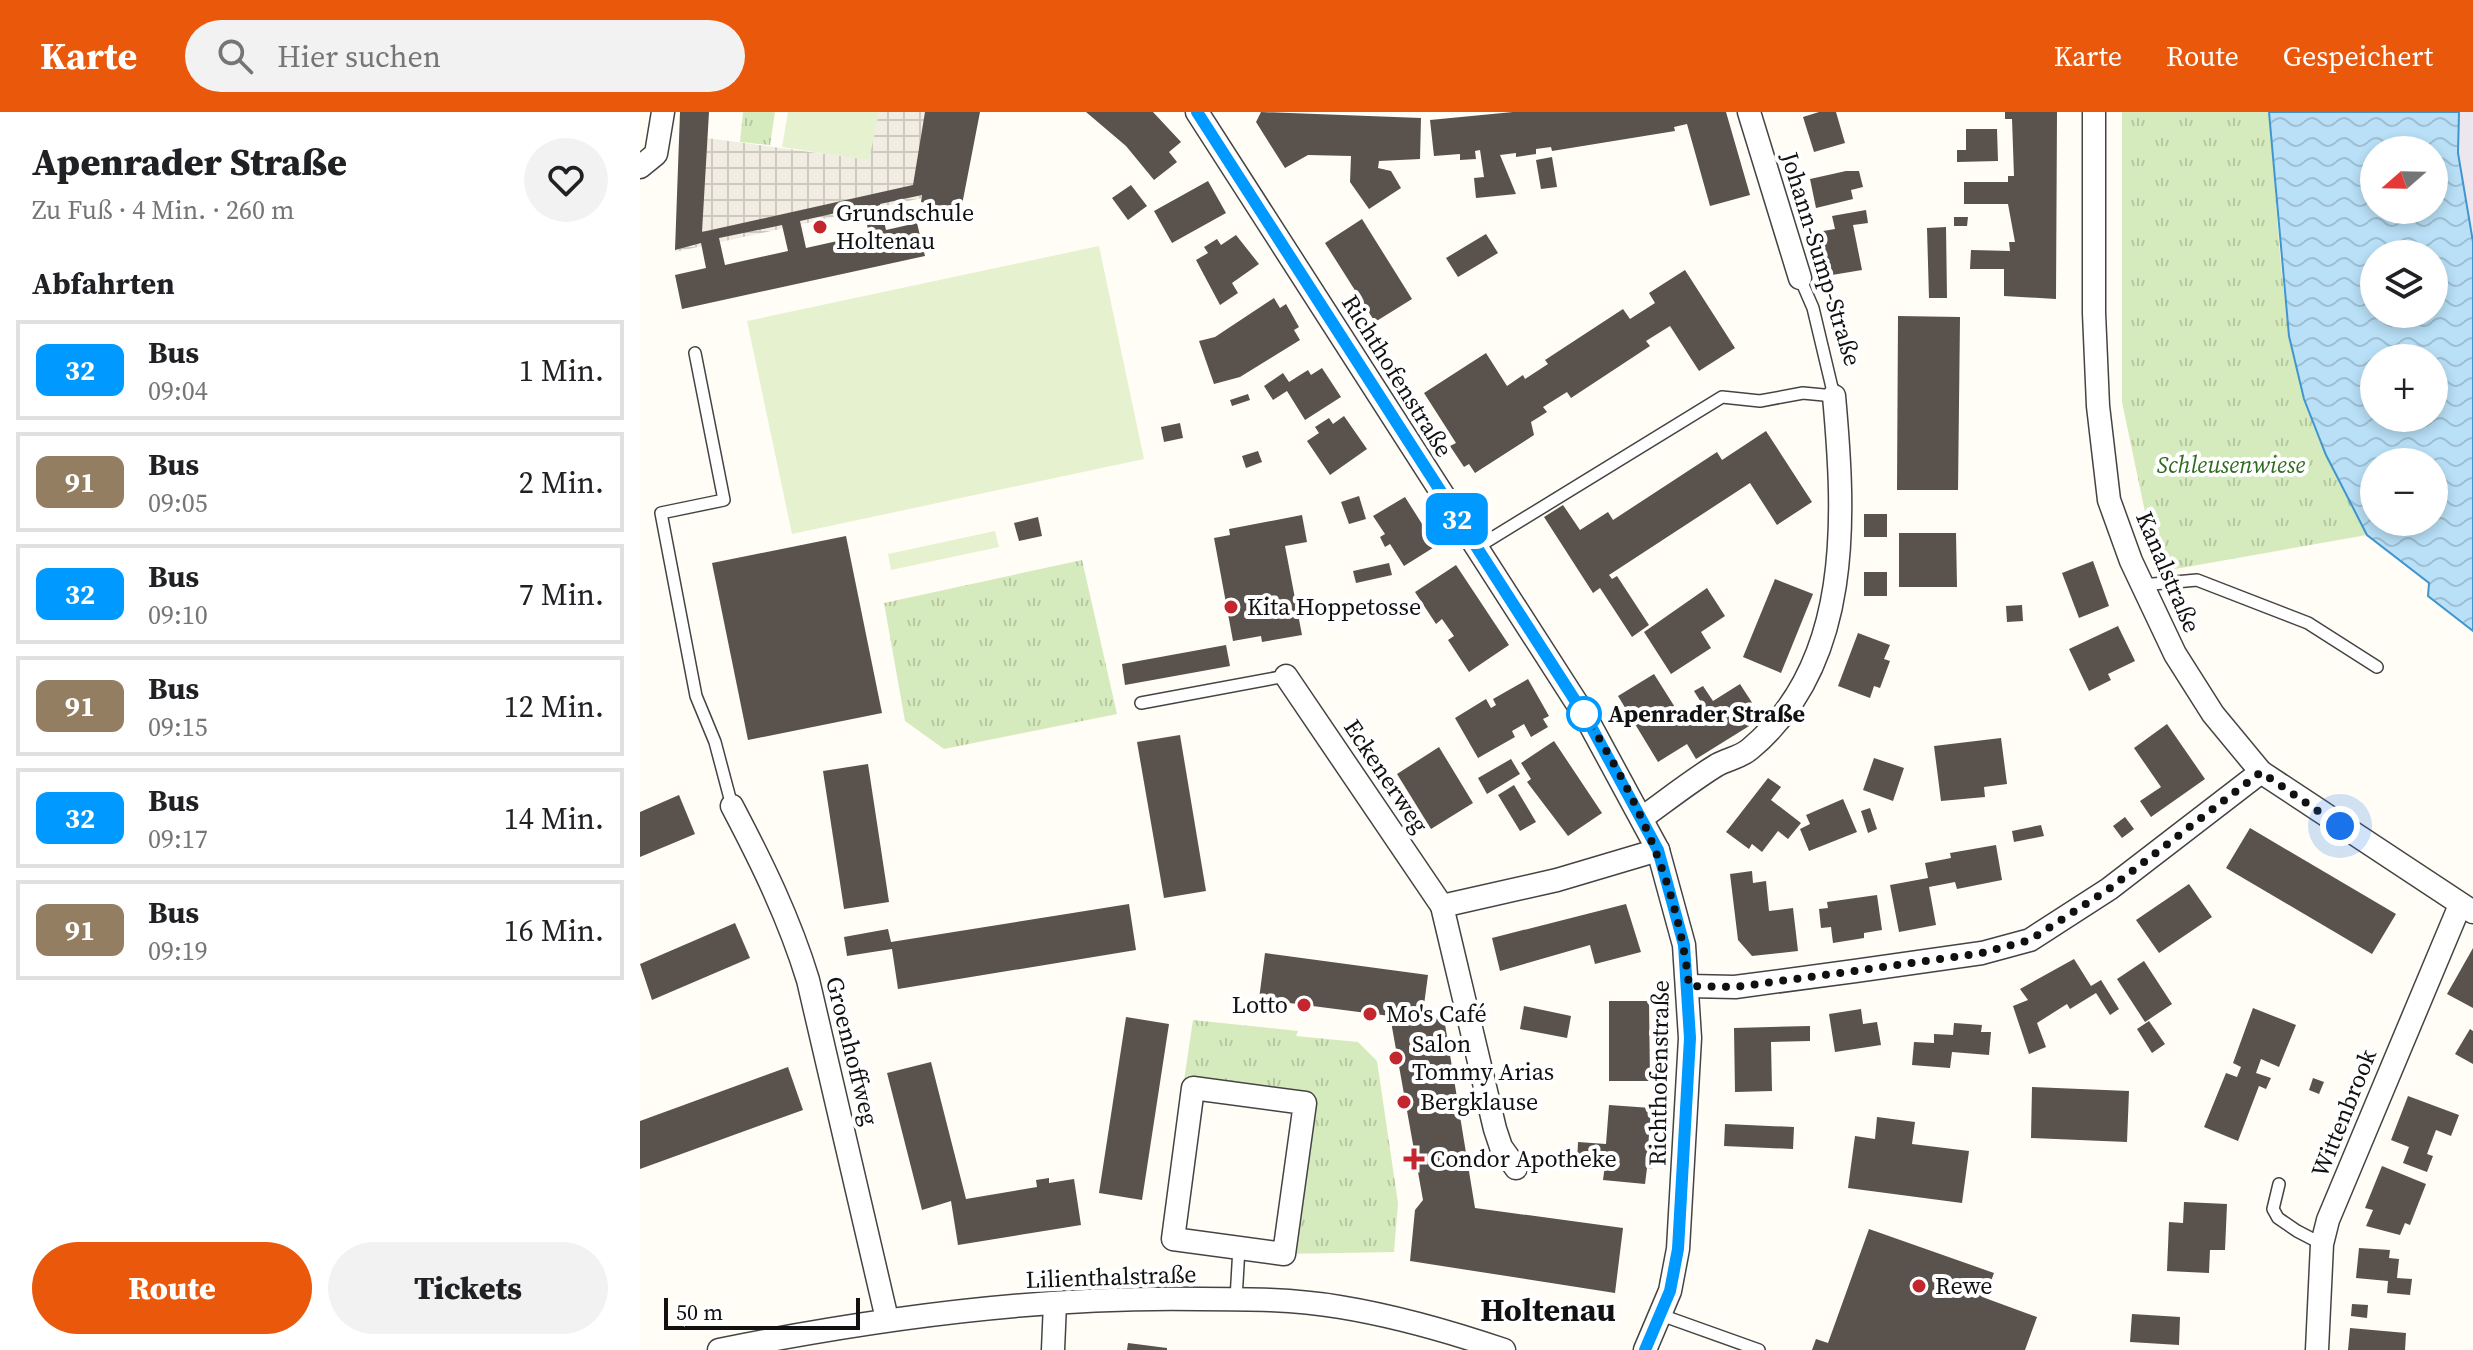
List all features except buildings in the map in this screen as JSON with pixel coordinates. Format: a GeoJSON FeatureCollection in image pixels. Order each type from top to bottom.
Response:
{"type":"FeatureCollection","features":[{"type":"Feature","properties":{"kind":"street"},"geometry":{"type":"LineString","coordinates":[[640,167],[656,154],[663,112]]}},
{"type":"Feature","properties":{"kind":"street","name":"Johann-Sump-Straße"},"geometry":{"type":"LineString","coordinates":[[1749,112],[1800,278]]}},
{"type":"Feature","properties":{"kind":"street","name":"Kanalstraße"},"geometry":{"type":"LineString","coordinates":[[2094,112],[2094,313],[2098,406],[2109,500],[2142,585],[2175,654],[2213,714],[2261,772],[2467,908]]}},
{"type":"Feature","properties":{"kind":"street","name":"Richthofenstraße"},"geometry":{"type":"LineString","coordinates":[[1201,113],[1587,719],[1658,850],[1684,945],[1690,1038],[1683,1200],[1673,1276],[1661,1315],[1645,1350]]}},
{"type":"Feature","properties":{"kind":"street","name":"Johann-Sump-Straße"},"geometry":{"type":"LineString","coordinates":[[1642,818],[1715,766],[1750,750],[1784,711],[1813,668],[1832,612],[1837,577],[1838,442],[1834,396]]}},
{"type":"Feature","properties":{"kind":"street","name":"Eckenerweg"},"geometry":{"type":"LineString","coordinates":[[1286,676],[1442,906],[1495,1129],[1501,1147],[1516,1168]]}},
{"type":"Feature","properties":{"kind":"street"},"geometry":{"type":"LineString","coordinates":[[1689,986],[1735,987],[1855,971],[1982,953],[2030,940],[2109,889],[2261,772]]}},
{"type":"Feature","properties":{"kind":"street","name":"Groenhoffweg"},"geometry":{"type":"LineString","coordinates":[[732,806],[783,909],[808,980],[887,1319]]}},
{"type":"Feature","properties":{"kind":"street"},"geometry":{"type":"LineString","coordinates":[[1442,906],[1557,880],[1658,850]]}},
{"type":"Feature","properties":{"kind":"street","name":"Wittenbrook"},"geometry":{"type":"LineString","coordinates":[[2317,1350],[2322,1244],[2328,1220],[2390,1067],[2467,908]]}},
{"type":"Feature","properties":{"kind":"street"},"geometry":{"type":"LineString","coordinates":[[1193,1088],[1305,1103],[1284,1254],[1239,1248],[1173,1239],[1193,1088]]}},
{"type":"Feature","properties":{"kind":"street","name":"Lilienthalstraße"},"geometry":{"type":"LineString","coordinates":[[719,1350],[887,1319],[1055,1303],[1147,1298],[1271,1300],[1363,1311],[1504,1350]]}},
{"type":"Feature","properties":{"kind":"street"},"geometry":{"type":"LineString","coordinates":[[1053,1350],[1055,1303]]}},
{"type":"Feature","properties":{"kind":"lane","name":"Johann-Sump-Straße"},"geometry":{"type":"LineString","coordinates":[[1800,278],[1813,308],[1834,396]]}},
{"type":"Feature","properties":{"kind":"lane"},"geometry":{"type":"LineString","coordinates":[[695,353],[724,500],[661,513],[696,696],[715,742],[732,806]]}},
{"type":"Feature","properties":{"kind":"lane"},"geometry":{"type":"LineString","coordinates":[[1476,548],[1722,397],[1760,401],[1803,393],[1834,396]]}},
{"type":"Feature","properties":{"kind":"lane"},"geometry":{"type":"LineString","coordinates":[[2142,585],[2197,580],[2308,623],[2377,667]]}},
{"type":"Feature","properties":{"kind":"lane"},"geometry":{"type":"LineString","coordinates":[[1141,703],[1286,676]]}},
{"type":"Feature","properties":{"kind":"lane"},"geometry":{"type":"LineString","coordinates":[[2279,1184],[2273,1209],[2278,1218],[2322,1244]]}},
{"type":"Feature","properties":{"kind":"lane"},"geometry":{"type":"LineString","coordinates":[[1236,1299],[1239,1248]]}},
{"type":"Feature","properties":{"kind":"lane"},"geometry":{"type":"LineString","coordinates":[[1661,1315],[1759,1350]]}},
{"type":"Feature","properties":{"kind":"shaded area"},"geometry":{"type":"Polygon","coordinates":[[[879,112],[925,112],[936,123],[922,198],[675,252],[675,240],[692,235],[707,138],[869,160],[879,112]]]}},
{"type":"Feature","properties":{"kind":"shaded area"},"geometry":{"type":"Polygon","coordinates":[[[2459,112],[2473,112],[2473,242],[2458,154],[2459,112]]]}},
{"type":"Feature","properties":{"kind":"green space"},"geometry":{"type":"Polygon","coordinates":[[[743,112],[775,112],[770,145],[740,142],[743,112]]]}},
{"type":"Feature","properties":{"kind":"green space"},"geometry":{"type":"Polygon","coordinates":[[[788,112],[879,112],[870,161],[782,147],[788,112]]]}},
{"type":"Feature","properties":{"kind":"green space","name":"Schleusenwiese"},"geometry":{"type":"Polygon","coordinates":[[[2122,112],[2269,112],[2280,255],[2295,362],[2316,432],[2360,521],[2361,536],[2164,571],[2145,512],[2122,402],[2122,112]]]}},
{"type":"Feature","properties":{"kind":"green space"},"geometry":{"type":"Polygon","coordinates":[[[1099,246],[1144,459],[792,534],[747,321],[1099,246]]]}},
{"type":"Feature","properties":{"kind":"green space"},"geometry":{"type":"Polygon","coordinates":[[[995,531],[999,547],[891,570],[888,554],[995,531]]]}},
{"type":"Feature","properties":{"kind":"green space"},"geometry":{"type":"Polygon","coordinates":[[[1082,560],[1117,714],[944,749],[905,721],[884,603],[1082,560]]]}},
{"type":"Feature","properties":{"kind":"green space"},"geometry":{"type":"Polygon","coordinates":[[[1193,1020],[1298,1031],[1296,1036],[1358,1042],[1377,1061],[1398,1203],[1394,1252],[1284,1254],[1304,1104],[1183,1087],[1193,1020]]]}},
{"type":"Feature","properties":{"kind":"water"},"geometry":{"type":"Polygon","coordinates":[[[2269,112],[2459,112],[2458,153],[2473,242],[2473,631],[2428,596],[2429,583],[2368,536],[2448,536],[2448,448],[2360,448],[2360,521],[2326,455],[2304,399],[2289,336],[2269,112]]]}},
{"type":"Feature","properties":{"kind":"bus line","name":"32"},"geometry":{"type":"LineString","coordinates":[[1197,112],[1587,719],[1629,791],[1658,850],[1675,903],[1684,945],[1690,1038],[1678,1249],[1670,1291],[1645,1350]]}},
{"type":"Feature","properties":{"kind":"place","name":"Grundschule Holtenau"},"geometry":{"type":"Point","coordinates":[820,227]}},
{"type":"Feature","properties":{"kind":"place","name":"Kita Hoppetosse"},"geometry":{"type":"Point","coordinates":[1231,607]}},
{"type":"Feature","properties":{"kind":"place","name":"Apenrader Straße"},"geometry":{"type":"Point","coordinates":[1584,714]}},
{"type":"Feature","properties":{"kind":"place","name":"Lotto"},"geometry":{"type":"Point","coordinates":[1304,1005]}},
{"type":"Feature","properties":{"kind":"place","name":"Mo's Café"},"geometry":{"type":"Point","coordinates":[1370,1014]}},
{"type":"Feature","properties":{"kind":"place","name":"Salon Tommy Arias"},"geometry":{"type":"Point","coordinates":[1396,1058]}},
{"type":"Feature","properties":{"kind":"place","name":"Bergklause"},"geometry":{"type":"Point","coordinates":[1404,1102]}},
{"type":"Feature","properties":{"kind":"place","name":"Condor Apotheke"},"geometry":{"type":"Point","coordinates":[1414,1159]}},
{"type":"Feature","properties":{"kind":"place","name":"Rewe"},"geometry":{"type":"Point","coordinates":[1919,1286]}},
{"type":"Feature","properties":{"kind":"district","name":"Holtenau"},"geometry":{"type":"Point","coordinates":[1548,1310]}},
{"type":"Feature","properties":{"kind":"route"},"geometry":{"type":"LineString","coordinates":[[1584,714],[1629,791],[1658,850],[1675,903],[1689,986],[1735,987],[1855,971],[1982,953],[2030,940],[2109,889],[2261,772],[2340,826]]}}]}
